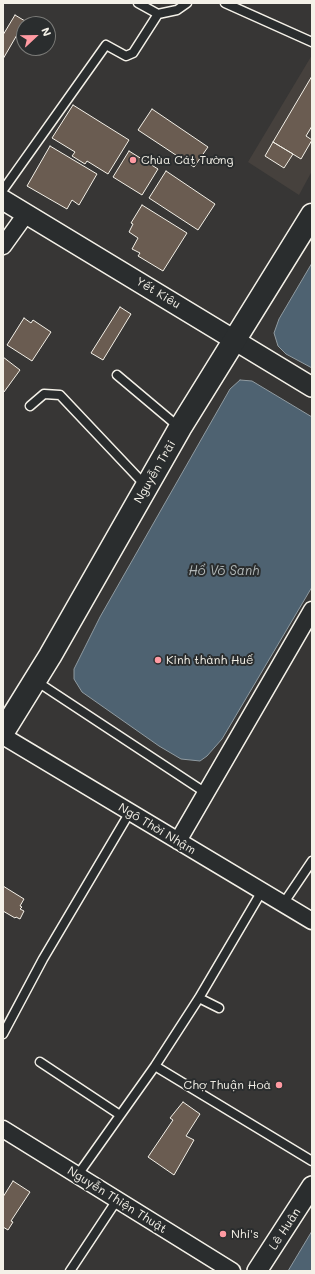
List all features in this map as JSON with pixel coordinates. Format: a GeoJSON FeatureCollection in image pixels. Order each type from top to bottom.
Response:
{"type":"FeatureCollection","features":[{"type":"Feature","properties":{"kind":"main road","name":"Nguyễn Trãi"},"geometry":{"type":"LineString","coordinates":[[3,732],[35,681],[180,428],[236,340],[312,215]]}},
{"type":"Feature","properties":{"kind":"street","name":"Yết Kiêu"},"geometry":{"type":"LineString","coordinates":[[3,200],[312,387]]}},
{"type":"Feature","properties":{"kind":"street"},"geometry":{"type":"LineString","coordinates":[[3,246],[26,214]]}},
{"type":"Feature","properties":{"kind":"street"},"geometry":{"type":"LineString","coordinates":[[178,841],[312,610]]}},
{"type":"Feature","properties":{"kind":"street","name":"Ngô Thời Nhậm"},"geometry":{"type":"LineString","coordinates":[[3,736],[312,921]]}},
{"type":"Feature","properties":{"kind":"street","name":"Nguyễn Thiện Thuật"},"geometry":{"type":"LineString","coordinates":[[3,1129],[232,1271]]}},
{"type":"Feature","properties":{"kind":"street","name":"Lê Huân"},"geometry":{"type":"LineString","coordinates":[[257,1271],[312,1186]]}},
{"type":"Feature","properties":{"kind":"lane"},"geometry":{"type":"LineString","coordinates":[[138,3],[158,14],[178,10],[187,3]]}},
{"type":"Feature","properties":{"kind":"lane"},"geometry":{"type":"LineString","coordinates":[[225,3],[312,41]]}},
{"type":"Feature","properties":{"kind":"lane"},"geometry":{"type":"LineString","coordinates":[[3,190],[106,45],[126,56],[133,53],[158,14]]}},
{"type":"Feature","properties":{"kind":"lane"},"geometry":{"type":"LineString","coordinates":[[117,375],[180,428]]}},
{"type":"Feature","properties":{"kind":"lane"},"geometry":{"type":"LineString","coordinates":[[30,406],[44,394],[60,395],[146,487]]}},
{"type":"Feature","properties":{"kind":"lane"},"geometry":{"type":"LineString","coordinates":[[35,681],[206,793]]}},
{"type":"Feature","properties":{"kind":"lane"},"geometry":{"type":"LineString","coordinates":[[3,1034],[43,959],[130,812]]}},
{"type":"Feature","properties":{"kind":"lane"},"geometry":{"type":"LineString","coordinates":[[283,904],[312,861]]}},
{"type":"Feature","properties":{"kind":"lane"},"geometry":{"type":"LineString","coordinates":[[77,1176],[154,1066],[199,998],[262,891]]}},
{"type":"Feature","properties":{"kind":"lane"},"geometry":{"type":"LineString","coordinates":[[199,998],[219,1008]]}},
{"type":"Feature","properties":{"kind":"lane"},"geometry":{"type":"LineString","coordinates":[[40,1062],[120,1115]]}},
{"type":"Feature","properties":{"kind":"lane"},"geometry":{"type":"LineString","coordinates":[[154,1066],[312,1161]]}},
{"type":"Feature","properties":{"kind":"lane"},"geometry":{"type":"LineString","coordinates":[[70,1271],[117,1200]]}},
{"type":"Feature","properties":{"kind":"shaded area"},"geometry":{"type":"Polygon","coordinates":[[[312,55],[312,171],[299,195],[248,162],[312,55]]]}},
{"type":"Feature","properties":{"kind":"water"},"geometry":{"type":"Polygon","coordinates":[[[312,263],[312,368],[286,354],[278,346],[274,333],[279,319],[312,263]]]}},
{"type":"Feature","properties":{"kind":"water","name":"Hồ Võ Sanh"},"geometry":{"type":"Polygon","coordinates":[[[240,380],[252,381],[312,417],[312,587],[222,739],[207,756],[200,761],[181,759],[159,746],[82,692],[74,679],[74,669],[100,617],[230,389],[240,380]]]}},
{"type":"Feature","properties":{"kind":"water"},"geometry":{"type":"Polygon","coordinates":[[[312,1231],[312,1271],[288,1271],[312,1231]]]}},
{"type":"Feature","properties":{"kind":"building"},"geometry":{"type":"Polygon","coordinates":[[[15,15],[17,16],[16,37],[3,59],[3,35],[15,15]]]}},
{"type":"Feature","properties":{"kind":"building"},"geometry":{"type":"Polygon","coordinates":[[[312,76],[312,126],[306,136],[312,140],[301,159],[273,142],[312,76]]]}},
{"type":"Feature","properties":{"kind":"building"},"geometry":{"type":"Polygon","coordinates":[[[73,105],[129,140],[108,174],[87,161],[85,164],[72,156],[75,152],[52,138],[73,105]]]}},
{"type":"Feature","properties":{"kind":"building"},"geometry":{"type":"Polygon","coordinates":[[[152,109],[208,147],[194,167],[138,130],[152,109]]]}},
{"type":"Feature","properties":{"kind":"building"},"geometry":{"type":"Polygon","coordinates":[[[273,142],[293,154],[284,168],[265,156],[273,142]]]}},
{"type":"Feature","properties":{"kind":"building"},"geometry":{"type":"Polygon","coordinates":[[[50,146],[97,174],[79,205],[72,200],[67,209],[27,186],[50,146]]]}},
{"type":"Feature","properties":{"kind":"building"},"geometry":{"type":"Polygon","coordinates":[[[129,151],[158,169],[142,195],[113,177],[129,151]]]}},
{"type":"Feature","properties":{"kind":"building"},"geometry":{"type":"Polygon","coordinates":[[[166,171],[215,204],[198,230],[149,198],[166,171]]]}},
{"type":"Feature","properties":{"kind":"building"},"geometry":{"type":"Polygon","coordinates":[[[142,205],[187,233],[163,271],[138,256],[140,253],[132,249],[138,238],[129,232],[133,224],[131,223],[142,205]]]}},
{"type":"Feature","properties":{"kind":"building"},"geometry":{"type":"Polygon","coordinates":[[[120,307],[131,314],[103,360],[91,353],[120,307]]]}},
{"type":"Feature","properties":{"kind":"building"},"geometry":{"type":"Polygon","coordinates":[[[24,318],[31,323],[33,320],[51,332],[32,361],[7,345],[24,318]]]}},
{"type":"Feature","properties":{"kind":"building"},"geometry":{"type":"Polygon","coordinates":[[[3,357],[20,370],[4,392],[3,391],[3,357]]]}},
{"type":"Feature","properties":{"kind":"building"},"geometry":{"type":"Polygon","coordinates":[[[3,886],[24,899],[20,906],[22,907],[20,909],[24,911],[20,919],[15,918],[3,911],[3,886]]]}},
{"type":"Feature","properties":{"kind":"building"},"geometry":{"type":"Polygon","coordinates":[[[183,1102],[200,1114],[186,1136],[194,1140],[174,1175],[148,1157],[173,1120],[170,1118],[183,1102]]]}},
{"type":"Feature","properties":{"kind":"building"},"geometry":{"type":"Polygon","coordinates":[[[13,1181],[30,1192],[11,1221],[13,1222],[8,1230],[3,1227],[3,1197],[13,1181]]]}},
{"type":"Feature","properties":{"kind":"place","name":"Chùa Cát Tường"},"geometry":{"type":"Point","coordinates":[133,160]}},
{"type":"Feature","properties":{"kind":"place","name":"Kinh thành Huế"},"geometry":{"type":"Point","coordinates":[158,660]}},
{"type":"Feature","properties":{"kind":"place","name":"Chợ Thuận Hoà"},"geometry":{"type":"Point","coordinates":[279,1085]}},
{"type":"Feature","properties":{"kind":"place","name":"Nhi's"},"geometry":{"type":"Point","coordinates":[223,1234]}}]}
